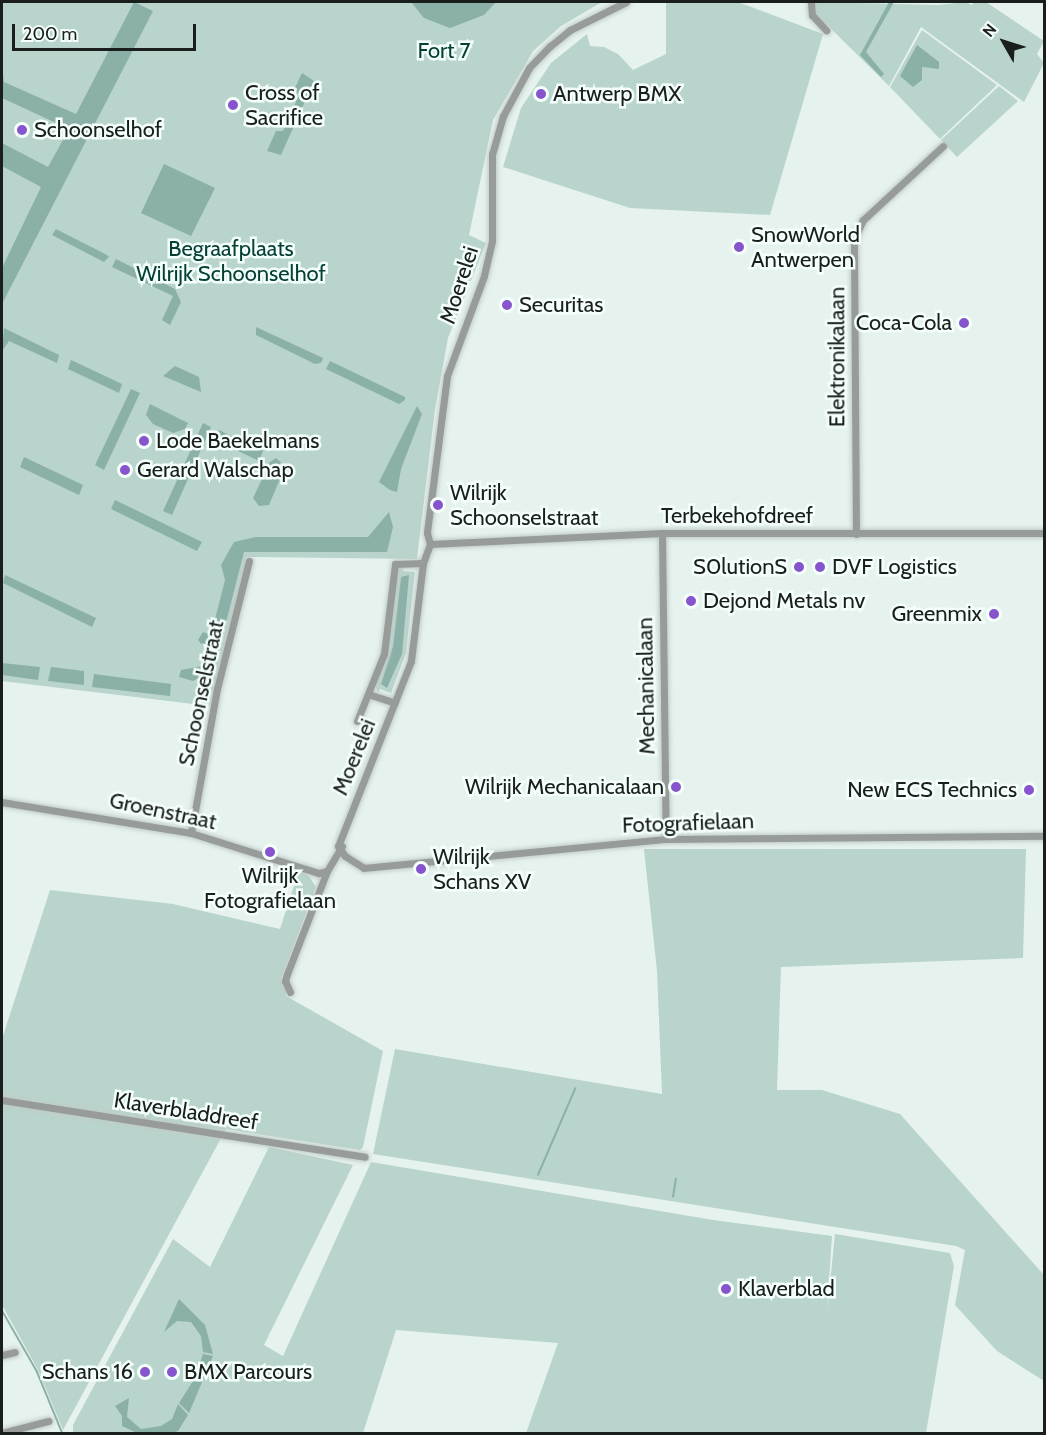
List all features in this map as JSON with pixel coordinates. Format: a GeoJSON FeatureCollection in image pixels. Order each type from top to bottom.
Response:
{"type":"FeatureCollection","features":[{"type":"Feature","properties":{"kind":"street","name":"Moerelei"},"geometry":{"type":"LineString","coordinates":[[290,992],[285,981],[327,871],[340,850],[339,841],[411,661],[423,563],[430,544],[427,533],[447,376],[484,276],[492,242],[492,154],[503,116],[529,68],[550,46],[570,30],[626,2]]}},
{"type":"Feature","properties":{"kind":"street"},"geometry":{"type":"LineString","coordinates":[[811,2],[812,15],[826,30]]}},
{"type":"Feature","properties":{"kind":"street","name":"Elektronikalaan"},"geometry":{"type":"LineString","coordinates":[[856,534],[854,239],[863,220],[943,146]]}},
{"type":"Feature","properties":{"kind":"street","name":"Terbekehofdreef"},"geometry":{"type":"LineString","coordinates":[[430,544],[662,533],[1044,533]]}},
{"type":"Feature","properties":{"kind":"street","name":"Mechanicalaan"},"geometry":{"type":"LineString","coordinates":[[662,533],[666,839]]}},
{"type":"Feature","properties":{"kind":"street","name":"Schoonselstraat"},"geometry":{"type":"LineString","coordinates":[[191,833],[217,689],[249,561]]}},
{"type":"Feature","properties":{"kind":"street","name":"Moerelei"},"geometry":{"type":"LineString","coordinates":[[357,721],[384,654],[395,564],[423,563]]}},
{"type":"Feature","properties":{"kind":"street","name":"Moerelei"},"geometry":{"type":"LineString","coordinates":[[368,694],[395,703]]}},
{"type":"Feature","properties":{"kind":"street","name":"Groenstraat"},"geometry":{"type":"LineString","coordinates":[[2,802],[191,833],[313,871],[327,871]]}},
{"type":"Feature","properties":{"kind":"street","name":"Fotografielaan"},"geometry":{"type":"LineString","coordinates":[[340,850],[364,868],[666,839],[1044,836]]}},
{"type":"Feature","properties":{"kind":"street","name":"Klaverbladdreef"},"geometry":{"type":"LineString","coordinates":[[2,1100],[365,1156]]}},
{"type":"Feature","properties":{"kind":"street"},"geometry":{"type":"LineString","coordinates":[[2,1355],[15,1352]]}},
{"type":"Feature","properties":{"kind":"street"},"geometry":{"type":"LineString","coordinates":[[2,1433],[48,1421]]}},
{"type":"Feature","properties":{"kind":"green space","name":"Begraafplaats Wilrijk Schoonselhof"},"geometry":{"type":"Polygon","coordinates":[[[2,2],[602,2],[561,26],[533,51],[493,120],[469,235],[486,243],[448,338],[435,409],[417,559],[247,557],[210,706],[2,681],[2,2]]]}},
{"type":"Feature","properties":{"kind":"green space"},"geometry":{"type":"Polygon","coordinates":[[[666,2],[738,2],[823,34],[770,215],[630,208],[503,167],[521,108],[551,63],[587,34],[590,46],[604,47],[618,54],[633,70],[666,54],[666,2]]]}},
{"type":"Feature","properties":{"kind":"green space"},"geometry":{"type":"Polygon","coordinates":[[[815,2],[938,5],[965,2],[972,5],[974,2],[986,2],[1044,41],[1037,54],[1044,63],[1024,102],[921,27],[889,86],[813,11],[815,2]]]}},
{"type":"Feature","properties":{"kind":"green space"},"geometry":{"type":"Polygon","coordinates":[[[922,30],[997,85],[940,139],[890,87],[922,30]]]}},
{"type":"Feature","properties":{"kind":"green space"},"geometry":{"type":"Polygon","coordinates":[[[999,86],[1018,101],[957,157],[941,140],[999,86]]]}},
{"type":"Feature","properties":{"kind":"green space"},"geometry":{"type":"Polygon","coordinates":[[[403,566],[403,571],[415,572],[406,653],[391,693],[380,689],[378,693],[375,684],[397,570],[403,566]]]}},
{"type":"Feature","properties":{"kind":"green space"},"geometry":{"type":"Polygon","coordinates":[[[644,849],[1026,849],[1023,958],[781,967],[777,1090],[822,1090],[900,1114],[1044,1275],[1044,1381],[997,1351],[955,1305],[965,1250],[956,1246],[373,1154],[395,1049],[662,1094],[657,971],[644,849]]]}},
{"type":"Feature","properties":{"kind":"green space"},"geometry":{"type":"Polygon","coordinates":[[[299,870],[309,876],[316,887],[281,979],[290,985],[286,996],[383,1051],[363,1147],[360,1150],[226,1129],[63,1430],[38,1370],[2,1305],[2,1039],[50,890],[173,904],[280,929],[299,870]]]}},
{"type":"Feature","properties":{"kind":"green space"},"geometry":{"type":"Polygon","coordinates":[[[269,1147],[353,1165],[264,1345],[283,1356],[371,1162],[713,1220],[832,1236],[827,1312],[835,1234],[950,1253],[954,1266],[926,1433],[526,1433],[558,1343],[396,1330],[363,1433],[73,1434],[73,1425],[173,1239],[210,1267],[269,1147]]]}},
{"type":"Feature","properties":{"kind":"shaded area"},"geometry":{"type":"Polygon","coordinates":[[[134,2],[153,11],[2,304],[2,268],[41,187],[2,166],[2,143],[48,167],[69,129],[2,98],[2,65],[4,82],[76,114],[134,2]]]}},
{"type":"Feature","properties":{"kind":"shaded area"},"geometry":{"type":"Polygon","coordinates":[[[411,2],[496,2],[484,15],[450,28],[424,18],[411,2]]]}},
{"type":"Feature","properties":{"kind":"shaded area"},"geometry":{"type":"Polygon","coordinates":[[[889,2],[894,2],[866,52],[884,74],[881,77],[860,55],[889,2]]]}},
{"type":"Feature","properties":{"kind":"shaded area"},"geometry":{"type":"Polygon","coordinates":[[[917,45],[939,62],[939,69],[922,67],[922,80],[913,87],[900,76],[917,45]]]}},
{"type":"Feature","properties":{"kind":"shaded area"},"geometry":{"type":"Polygon","coordinates":[[[302,73],[314,81],[281,155],[267,151],[276,131],[283,131],[299,95],[294,90],[302,73]]]}},
{"type":"Feature","properties":{"kind":"shaded area"},"geometry":{"type":"Polygon","coordinates":[[[164,164],[215,188],[191,236],[141,213],[164,164]]]}},
{"type":"Feature","properties":{"kind":"shaded area"},"geometry":{"type":"Polygon","coordinates":[[[56,229],[109,257],[104,262],[52,235],[56,229]]]}},
{"type":"Feature","properties":{"kind":"shaded area"},"geometry":{"type":"Polygon","coordinates":[[[116,259],[175,289],[181,302],[170,325],[162,320],[173,296],[112,267],[116,259]]]}},
{"type":"Feature","properties":{"kind":"shaded area"},"geometry":{"type":"Polygon","coordinates":[[[256,327],[323,358],[321,363],[315,364],[256,335],[256,327]]]}},
{"type":"Feature","properties":{"kind":"shaded area"},"geometry":{"type":"Polygon","coordinates":[[[4,328],[59,355],[57,363],[9,341],[2,351],[4,328]]]}},
{"type":"Feature","properties":{"kind":"shaded area"},"geometry":{"type":"Polygon","coordinates":[[[71,360],[122,384],[119,393],[68,369],[71,360]]]}},
{"type":"Feature","properties":{"kind":"shaded area"},"geometry":{"type":"Polygon","coordinates":[[[330,361],[405,397],[405,400],[399,404],[326,369],[330,361]]]}},
{"type":"Feature","properties":{"kind":"shaded area"},"geometry":{"type":"Polygon","coordinates":[[[175,366],[199,377],[201,392],[163,376],[175,366]]]}},
{"type":"Feature","properties":{"kind":"shaded area"},"geometry":{"type":"Polygon","coordinates":[[[131,389],[140,393],[104,470],[95,465],[131,389]]]}},
{"type":"Feature","properties":{"kind":"shaded area"},"geometry":{"type":"Polygon","coordinates":[[[150,404],[188,423],[185,429],[173,433],[153,424],[146,415],[150,404]]]}},
{"type":"Feature","properties":{"kind":"shaded area"},"geometry":{"type":"Polygon","coordinates":[[[417,406],[422,414],[401,469],[397,492],[379,482],[417,406]]]}},
{"type":"Feature","properties":{"kind":"shaded area"},"geometry":{"type":"Polygon","coordinates":[[[203,423],[211,427],[172,515],[163,511],[203,423]]]}},
{"type":"Feature","properties":{"kind":"shaded area"},"geometry":{"type":"Polygon","coordinates":[[[219,430],[263,451],[259,461],[215,440],[219,430]]]}},
{"type":"Feature","properties":{"kind":"shaded area"},"geometry":{"type":"Polygon","coordinates":[[[24,457],[83,485],[79,495],[20,467],[24,457]]]}},
{"type":"Feature","properties":{"kind":"shaded area"},"geometry":{"type":"Polygon","coordinates":[[[276,458],[285,466],[269,505],[259,506],[253,498],[270,462],[276,458]]]}},
{"type":"Feature","properties":{"kind":"shaded area"},"geometry":{"type":"Polygon","coordinates":[[[115,500],[202,542],[197,551],[111,509],[115,500]]]}},
{"type":"Feature","properties":{"kind":"shaded area"},"geometry":{"type":"Polygon","coordinates":[[[389,512],[393,527],[387,552],[244,552],[214,670],[193,681],[179,677],[181,670],[202,666],[207,658],[207,650],[198,640],[203,632],[211,635],[225,580],[221,565],[234,542],[256,537],[368,537],[389,512]]]}},
{"type":"Feature","properties":{"kind":"shaded area"},"geometry":{"type":"Polygon","coordinates":[[[5,575],[96,618],[92,627],[3,583],[5,575]]]}},
{"type":"Feature","properties":{"kind":"shaded area"},"geometry":{"type":"Polygon","coordinates":[[[409,575],[402,654],[387,688],[381,684],[393,646],[401,577],[409,575]]]}},
{"type":"Feature","properties":{"kind":"shaded area"},"geometry":{"type":"Polygon","coordinates":[[[2,663],[40,667],[38,680],[2,675],[2,663]]]}},
{"type":"Feature","properties":{"kind":"shaded area"},"geometry":{"type":"Polygon","coordinates":[[[51,667],[84,671],[84,685],[48,681],[51,667]]]}},
{"type":"Feature","properties":{"kind":"shaded area"},"geometry":{"type":"Polygon","coordinates":[[[94,674],[171,684],[170,696],[92,687],[94,674]]]}},
{"type":"Feature","properties":{"kind":"shaded area"},"geometry":{"type":"Polygon","coordinates":[[[179,1299],[205,1325],[213,1354],[203,1352],[201,1336],[191,1322],[177,1321],[164,1332],[179,1299]]]}},
{"type":"Feature","properties":{"kind":"shaded area"},"geometry":{"type":"Polygon","coordinates":[[[203,1354],[213,1356],[189,1413],[179,1403],[195,1378],[203,1354]]]}},
{"type":"Feature","properties":{"kind":"shaded area"},"geometry":{"type":"Polygon","coordinates":[[[129,1398],[127,1417],[141,1429],[161,1426],[172,1419],[178,1404],[188,1415],[178,1431],[137,1433],[122,1426],[122,1416],[115,1406],[129,1398]]]}},
{"type":"Feature","properties":{"kind":"waterway"},"geometry":{"type":"LineString","coordinates":[[538,1175],[575,1089]]}},
{"type":"Feature","properties":{"kind":"waterway"},"geometry":{"type":"LineString","coordinates":[[673,1197],[676,1179]]}},
{"type":"Feature","properties":{"kind":"waterway"},"geometry":{"type":"LineString","coordinates":[[2,1310],[37,1371],[63,1434]]}},
{"type":"Feature","properties":{"kind":"place","name":"Antwerp BMX"},"geometry":{"type":"Point","coordinates":[541,94]}},
{"type":"Feature","properties":{"kind":"place","name":"Cross of Sacrifice"},"geometry":{"type":"Point","coordinates":[233,105]}},
{"type":"Feature","properties":{"kind":"place","name":"Schoonselhof"},"geometry":{"type":"Point","coordinates":[22,130]}},
{"type":"Feature","properties":{"kind":"place","name":"SnowWorld Antwerpen"},"geometry":{"type":"Point","coordinates":[739,247]}},
{"type":"Feature","properties":{"kind":"place","name":"Securitas"},"geometry":{"type":"Point","coordinates":[507,305]}},
{"type":"Feature","properties":{"kind":"place","name":"Coca-Cola"},"geometry":{"type":"Point","coordinates":[964,323]}},
{"type":"Feature","properties":{"kind":"place","name":"Lode Baekelmans"},"geometry":{"type":"Point","coordinates":[144,441]}},
{"type":"Feature","properties":{"kind":"place","name":"Gerard Walschap"},"geometry":{"type":"Point","coordinates":[125,470]}},
{"type":"Feature","properties":{"kind":"place","name":"Wilrijk Schoonselstraat"},"geometry":{"type":"Point","coordinates":[438,505]}},
{"type":"Feature","properties":{"kind":"place","name":"S0lutionS"},"geometry":{"type":"Point","coordinates":[799,567]}},
{"type":"Feature","properties":{"kind":"place","name":"DVF Logistics"},"geometry":{"type":"Point","coordinates":[820,567]}},
{"type":"Feature","properties":{"kind":"place","name":"Dejond Metals nv"},"geometry":{"type":"Point","coordinates":[691,601]}},
{"type":"Feature","properties":{"kind":"place","name":"Greenmix"},"geometry":{"type":"Point","coordinates":[994,614]}},
{"type":"Feature","properties":{"kind":"place","name":"Wilrijk Mechanicalaan"},"geometry":{"type":"Point","coordinates":[676,787]}},
{"type":"Feature","properties":{"kind":"place","name":"New ECS Technics"},"geometry":{"type":"Point","coordinates":[1029,790]}},
{"type":"Feature","properties":{"kind":"place","name":"Wilrijk Fotografielaan"},"geometry":{"type":"Point","coordinates":[270,852]}},
{"type":"Feature","properties":{"kind":"place","name":"Wilrijk Schans XV"},"geometry":{"type":"Point","coordinates":[421,869]}},
{"type":"Feature","properties":{"kind":"place","name":"Klaverblad"},"geometry":{"type":"Point","coordinates":[726,1289]}},
{"type":"Feature","properties":{"kind":"place","name":"Schans 16"},"geometry":{"type":"Point","coordinates":[145,1372]}},
{"type":"Feature","properties":{"kind":"place","name":"BMX Parcours"},"geometry":{"type":"Point","coordinates":[172,1372]}},
{"type":"Feature","properties":{"kind":"park label","name":"Fort 7"},"geometry":{"type":"Point","coordinates":[444,51]}}]}
